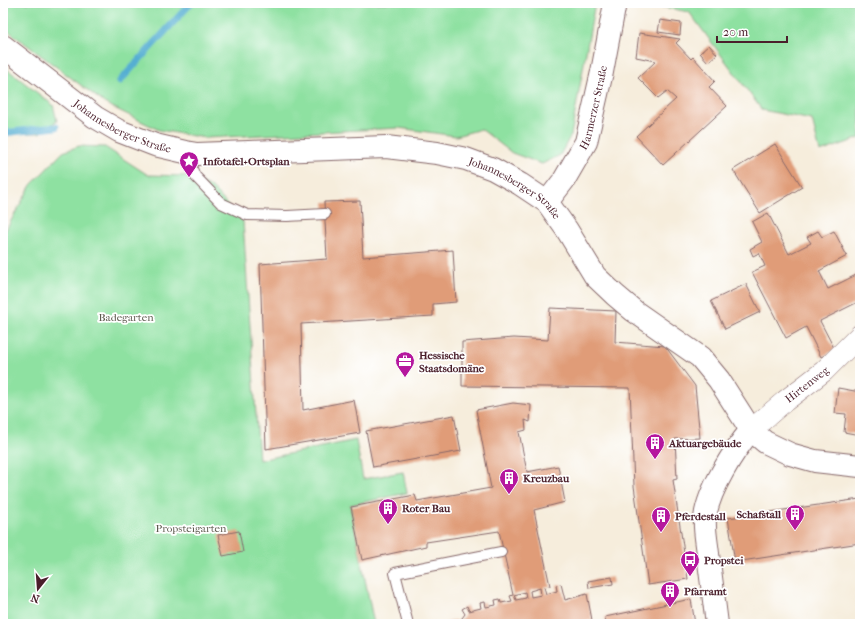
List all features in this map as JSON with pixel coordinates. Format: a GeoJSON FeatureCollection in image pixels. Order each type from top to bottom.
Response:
{"type":"FeatureCollection","features":[{"type":"Feature","properties":{"kind":"street","name":"Harmerzer Straße"},"geometry":{"type":"LineString","coordinates":[[547,202],[564,180],[586,142],[602,72],[615,3]]}},
{"type":"Feature","properties":{"kind":"street","name":"Johannesberger Straße"},"geometry":{"type":"LineString","coordinates":[[3,46],[95,117],[119,131],[155,146],[185,152],[205,153],[386,147],[437,153],[466,159],[493,169],[520,184],[547,202],[567,230],[595,276],[634,311],[700,357],[719,380],[751,430],[765,442],[790,454],[815,461],[860,466]]}},
{"type":"Feature","properties":{"kind":"street","name":"Hirtenweg"},"geometry":{"type":"LineString","coordinates":[[751,430],[824,371],[860,335]]}},
{"type":"Feature","properties":{"kind":"street"},"geometry":{"type":"LineString","coordinates":[[716,624],[706,535],[706,518],[709,502],[724,469],[751,430]]}},
{"type":"Feature","properties":{"kind":"lane"},"geometry":{"type":"LineString","coordinates":[[185,152],[195,176],[221,203],[247,214],[287,216],[325,214]]}},
{"type":"Feature","properties":{"kind":"lane"},"geometry":{"type":"LineString","coordinates":[[408,624],[395,573],[500,552]]}},
{"type":"Feature","properties":{"kind":"green space"},"geometry":{"type":"Polygon","coordinates":[[[3,3],[595,3],[571,135],[560,155],[542,164],[512,153],[481,129],[456,136],[399,128],[205,138],[159,130],[106,104],[3,27],[3,3]]]}},
{"type":"Feature","properties":{"kind":"green space"},"geometry":{"type":"Polygon","coordinates":[[[641,3],[860,3],[860,138],[820,152],[812,120],[762,110],[689,12],[641,3]]]}},
{"type":"Feature","properties":{"kind":"green space"},"geometry":{"type":"Polygon","coordinates":[[[3,66],[53,105],[57,121],[40,133],[3,133],[3,66]]]}},
{"type":"Feature","properties":{"kind":"green space"},"geometry":{"type":"Polygon","coordinates":[[[79,146],[105,147],[148,175],[189,176],[211,187],[243,221],[259,460],[356,440],[363,479],[403,472],[407,493],[350,505],[374,624],[3,624],[3,235],[31,185],[63,152],[79,146]]]}},
{"type":"Feature","properties":{"kind":"building"},"geometry":{"type":"Polygon","coordinates":[[[660,20],[681,23],[680,35],[658,32],[660,20]]]}},
{"type":"Feature","properties":{"kind":"building"},"geometry":{"type":"Polygon","coordinates":[[[639,33],[680,39],[676,43],[691,59],[693,57],[715,81],[709,87],[727,106],[663,165],[636,136],[676,99],[667,91],[658,98],[638,78],[656,61],[636,57],[639,33]]]}},
{"type":"Feature","properties":{"kind":"building"},"geometry":{"type":"Polygon","coordinates":[[[709,45],[717,54],[708,62],[700,53],[709,45]]]}},
{"type":"Feature","properties":{"kind":"building"},"geometry":{"type":"Polygon","coordinates":[[[775,144],[802,187],[760,213],[733,170],[775,144]]]}},
{"type":"Feature","properties":{"kind":"building"},"geometry":{"type":"Polygon","coordinates":[[[360,201],[363,257],[453,250],[456,302],[433,304],[433,316],[301,324],[303,410],[354,400],[360,433],[266,449],[260,264],[327,259],[324,202],[360,201]]]}},
{"type":"Feature","properties":{"kind":"building"},"geometry":{"type":"Polygon","coordinates":[[[768,213],[789,254],[811,243],[807,237],[818,231],[822,237],[834,231],[847,256],[819,271],[828,289],[860,273],[860,301],[820,321],[835,350],[821,357],[806,327],[786,338],[752,272],[765,266],[759,253],[753,256],[750,249],[762,242],[752,222],[768,213]]]}},
{"type":"Feature","properties":{"kind":"building"},"geometry":{"type":"Polygon","coordinates":[[[746,284],[760,312],[725,329],[711,301],[746,284]]]}},
{"type":"Feature","properties":{"kind":"building"},"geometry":{"type":"Polygon","coordinates":[[[550,308],[616,311],[615,342],[665,346],[695,386],[700,438],[675,439],[677,479],[673,480],[688,579],[648,585],[634,486],[630,388],[462,386],[462,342],[514,338],[548,340],[550,308]]]}},
{"type":"Feature","properties":{"kind":"building"},"geometry":{"type":"Polygon","coordinates":[[[838,388],[860,392],[860,435],[844,432],[846,414],[835,413],[838,388]]]}},
{"type":"Feature","properties":{"kind":"building","name":"Kreuzbau"},"geometry":{"type":"Polygon","coordinates":[[[513,403],[531,405],[530,422],[525,420],[526,430],[519,432],[527,472],[558,466],[565,502],[534,510],[550,586],[544,587],[546,594],[557,591],[556,585],[561,584],[565,600],[587,594],[592,620],[573,624],[442,624],[455,620],[459,622],[465,614],[462,609],[467,606],[469,611],[481,608],[480,603],[485,602],[486,607],[496,605],[495,600],[500,599],[501,603],[512,601],[510,596],[513,595],[499,531],[426,542],[426,546],[362,560],[351,507],[415,495],[417,501],[491,488],[476,410],[513,403]],[[540,588],[530,591],[531,597],[541,595],[540,588]],[[525,592],[514,595],[516,600],[526,598],[525,592]]]}},
{"type":"Feature","properties":{"kind":"building"},"geometry":{"type":"Polygon","coordinates":[[[454,415],[461,451],[373,467],[366,431],[454,415]]]}},
{"type":"Feature","properties":{"kind":"building","name":"Schafstall"},"geometry":{"type":"Polygon","coordinates":[[[860,499],[860,543],[735,562],[728,518],[860,499]]]}},
{"type":"Feature","properties":{"kind":"building"},"geometry":{"type":"Polygon","coordinates":[[[239,531],[243,552],[223,556],[218,535],[239,531]]]}},
{"type":"Feature","properties":{"kind":"building"},"geometry":{"type":"Polygon","coordinates":[[[612,577],[613,584],[589,588],[588,581],[612,577]]]}},
{"type":"Feature","properties":{"kind":"building","name":"Pfarramt"},"geometry":{"type":"Polygon","coordinates":[[[691,599],[695,624],[606,624],[605,617],[691,599]]]}},
{"type":"Feature","properties":{"kind":"waterway"},"geometry":{"type":"LineString","coordinates":[[120,81],[191,3]]}},
{"type":"Feature","properties":{"kind":"waterway"},"geometry":{"type":"LineString","coordinates":[[3,133],[56,127]]}},
{"type":"Feature","properties":{"kind":"place","name":"Infotafel+Ortsplan"},"geometry":{"type":"Point","coordinates":[189,178]}},
{"type":"Feature","properties":{"kind":"place","name":"Hessische Staatsdomäne"},"geometry":{"type":"Point","coordinates":[405,378]}},
{"type":"Feature","properties":{"kind":"place","name":"Aktuargebäude"},"geometry":{"type":"Point","coordinates":[655,460]}},
{"type":"Feature","properties":{"kind":"place","name":"Kreuzbau"},"geometry":{"type":"Point","coordinates":[509,495]}},
{"type":"Feature","properties":{"kind":"place","name":"Roter Bau"},"geometry":{"type":"Point","coordinates":[388,525]}},
{"type":"Feature","properties":{"kind":"place","name":"Schafstall"},"geometry":{"type":"Point","coordinates":[795,531]}},
{"type":"Feature","properties":{"kind":"place","name":"Pferdestall"},"geometry":{"type":"Point","coordinates":[661,533]}},
{"type":"Feature","properties":{"kind":"place","name":"Propstei"},"geometry":{"type":"Point","coordinates":[690,577]}},
{"type":"Feature","properties":{"kind":"place","name":"Pfarramt"},"geometry":{"type":"Point","coordinates":[670,608]}},
{"type":"Feature","properties":{"kind":"park label","name":"Badegarten"},"geometry":{"type":"Point","coordinates":[126,317]}},
{"type":"Feature","properties":{"kind":"park label","name":"Propsteigarten"},"geometry":{"type":"Point","coordinates":[191,528]}}]}
